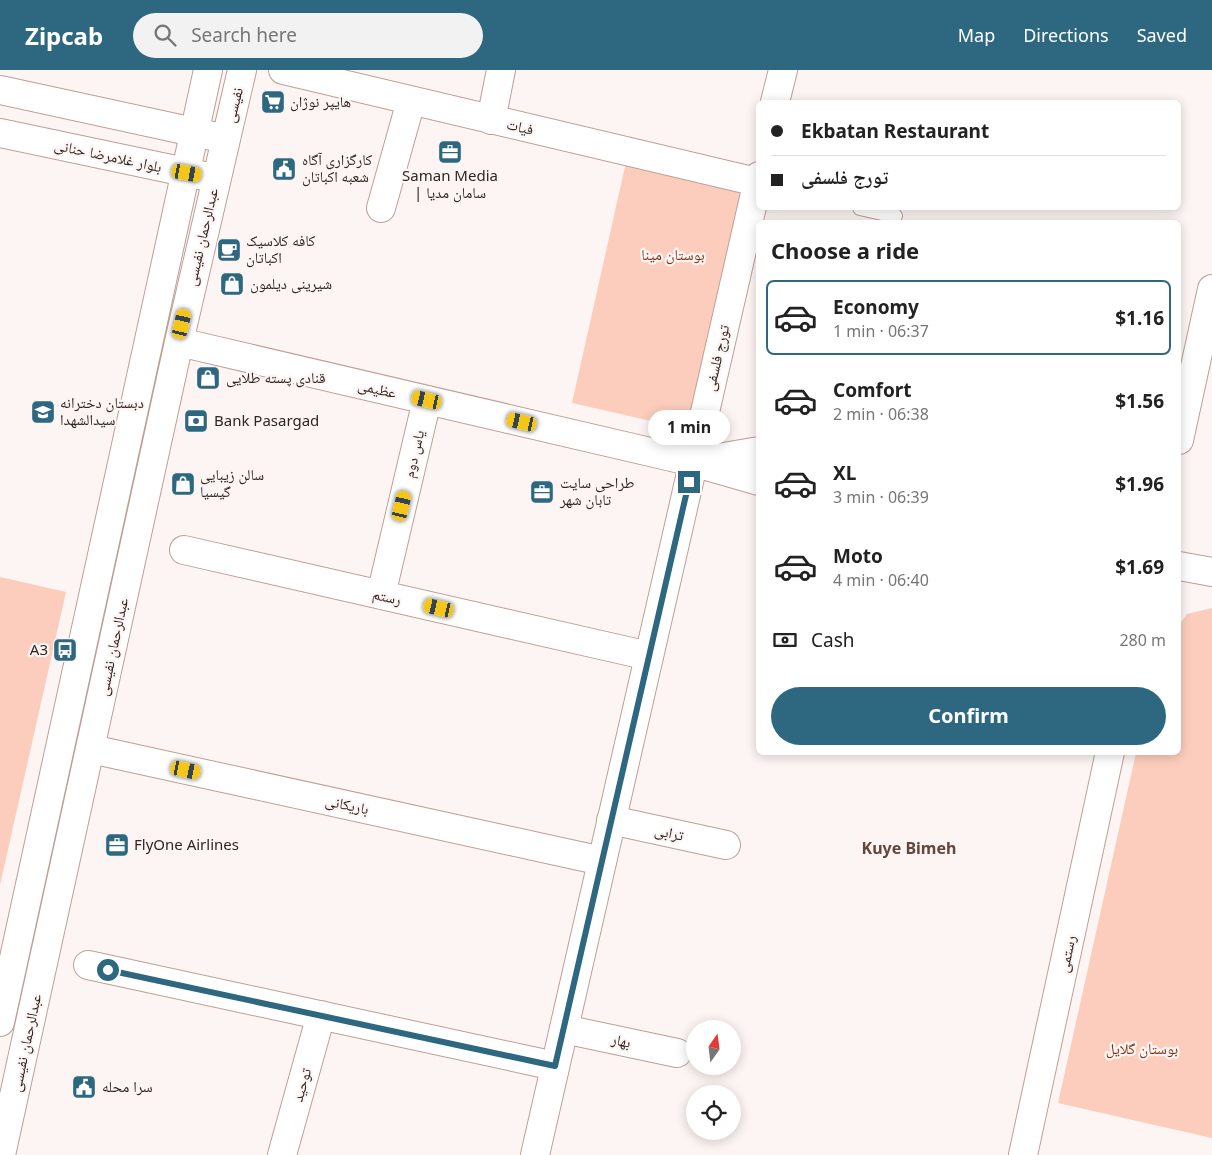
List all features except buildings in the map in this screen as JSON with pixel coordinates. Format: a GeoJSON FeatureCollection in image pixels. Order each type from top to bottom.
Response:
{"type":"FeatureCollection","features":[{"type":"Feature","properties":{"kind":"street","name":"فیات"},"geometry":{"type":"LineString","coordinates":[[283,70],[491,120],[756,180]]}},
{"type":"Feature","properties":{"kind":"street"},"geometry":{"type":"LineString","coordinates":[[491,120],[501,70]]}},
{"type":"Feature","properties":{"kind":"street"},"geometry":{"type":"LineString","coordinates":[[776,100],[783,70]]}},
{"type":"Feature","properties":{"kind":"street"},"geometry":{"type":"LineString","coordinates":[[194,132],[207,76],[240,80]]}},
{"type":"Feature","properties":{"kind":"street","name":"نفیسی"},"geometry":{"type":"LineString","coordinates":[[225,139],[240,80]]}},
{"type":"Feature","properties":{"kind":"street"},"geometry":{"type":"LineString","coordinates":[[0,90],[225,139]]}},
{"type":"Feature","properties":{"kind":"street"},"geometry":{"type":"LineString","coordinates":[[381,208],[411,101]]}},
{"type":"Feature","properties":{"kind":"street","name":"عبدالرحمان نفیسی"},"geometry":{"type":"LineString","coordinates":[[0,1022],[187,173],[194,132]]}},
{"type":"Feature","properties":{"kind":"street","name":"بلوار غلامرضا حنانی"},"geometry":{"type":"LineString","coordinates":[[0,133],[216,178]]}},
{"type":"Feature","properties":{"kind":"street","name":"عبدالرحمان نفیسی"},"geometry":{"type":"LineString","coordinates":[[1,1155],[91,749],[178,342],[225,139]]}},
{"type":"Feature","properties":{"kind":"street","name":"تورج فلسفی"},"geometry":{"type":"LineString","coordinates":[[535,1155],[756,189]]}},
{"type":"Feature","properties":{"kind":"street"},"geometry":{"type":"LineString","coordinates":[[175,228],[202,234]]}},
{"type":"Feature","properties":{"kind":"street"},"geometry":{"type":"LineString","coordinates":[[1181,435],[1201,387],[1212,289]]}},
{"type":"Feature","properties":{"kind":"street","name":"عظیمی"},"geometry":{"type":"LineString","coordinates":[[178,342],[693,462],[756,480]]}},
{"type":"Feature","properties":{"kind":"street","name":"یاس دوم"},"geometry":{"type":"LineString","coordinates":[[381,595],[427,400]]}},
{"type":"Feature","properties":{"kind":"street","name":"عظیمی"},"geometry":{"type":"LineString","coordinates":[[693,462],[756,452]]}},
{"type":"Feature","properties":{"kind":"street","name":"رستم"},"geometry":{"type":"LineString","coordinates":[[184,550],[649,656]]}},
{"type":"Feature","properties":{"kind":"street"},"geometry":{"type":"LineString","coordinates":[[1181,566],[1212,572]]}},
{"type":"Feature","properties":{"kind":"street","name":"باریکانی"},"geometry":{"type":"LineString","coordinates":[[91,749],[602,861]]}},
{"type":"Feature","properties":{"kind":"street","name":"رستمی"},"geometry":{"type":"LineString","coordinates":[[1023,1155],[1109,755]]}},
{"type":"Feature","properties":{"kind":"street","name":"ترابی"},"geometry":{"type":"LineString","coordinates":[[611,820],[726,845]]}},
{"type":"Feature","properties":{"kind":"street"},"geometry":{"type":"LineString","coordinates":[[88,965],[555,1066]]}},
{"type":"Feature","properties":{"kind":"street","name":"توحید"},"geometry":{"type":"LineString","coordinates":[[282,1155],[321,1016]]}},
{"type":"Feature","properties":{"kind":"street","name":"بهار"},"geometry":{"type":"LineString","coordinates":[[564,1029],[677,1053]]}},
{"type":"Feature","properties":{"kind":"lane"},"geometry":{"type":"LineString","coordinates":[[869,210],[895,216]]}},
{"type":"Feature","properties":{"kind":"green space","name":"بوستان مینا"},"geometry":{"type":"Polygon","coordinates":[[[626,162],[755,191],[691,430],[572,403],[626,162]]]}},
{"type":"Feature","properties":{"kind":"green space"},"geometry":{"type":"Polygon","coordinates":[[[0,577],[66,592],[0,885],[0,577]]]}},
{"type":"Feature","properties":{"kind":"green space","name":"بوستان گلایل"},"geometry":{"type":"Polygon","coordinates":[[[1212,608],[1212,1138],[1058,1103],[1136,755],[1181,755],[1181,622],[1187,614],[1212,608]]]}},
{"type":"Feature","properties":{"kind":"place","name":"هایپر نوژان"},"geometry":{"type":"Point","coordinates":[273,102]}},
{"type":"Feature","properties":{"kind":"place","name":"Saman Media | سامان مدیا"},"geometry":{"type":"Point","coordinates":[450,152]}},
{"type":"Feature","properties":{"kind":"place","name":"کارگزاری آگاه شعبه اکباتان"},"geometry":{"type":"Point","coordinates":[284,169]}},
{"type":"Feature","properties":{"kind":"place","name":"کافه کلاسیک اکباتان"},"geometry":{"type":"Point","coordinates":[229,250]}},
{"type":"Feature","properties":{"kind":"place","name":"شیرینی دیلمون"},"geometry":{"type":"Point","coordinates":[232,284]}},
{"type":"Feature","properties":{"kind":"place","name":"قنادی پسته طلایی"},"geometry":{"type":"Point","coordinates":[208,378]}},
{"type":"Feature","properties":{"kind":"place","name":"دبستان دخترانه سیدالشهدا"},"geometry":{"type":"Point","coordinates":[43,412]}},
{"type":"Feature","properties":{"kind":"place","name":"Bank Pasargad"},"geometry":{"type":"Point","coordinates":[196,421]}},
{"type":"Feature","properties":{"kind":"place","name":"سالن زیبایی گیسیا"},"geometry":{"type":"Point","coordinates":[183,484]}},
{"type":"Feature","properties":{"kind":"place","name":"طراحی سایت تابان شهر"},"geometry":{"type":"Point","coordinates":[542,492]}},
{"type":"Feature","properties":{"kind":"place","name":"A3"},"geometry":{"type":"Point","coordinates":[65,650]}},
{"type":"Feature","properties":{"kind":"place","name":"FlyOne Airlines"},"geometry":{"type":"Point","coordinates":[117,845]}},
{"type":"Feature","properties":{"kind":"place","name":"سرا محله"},"geometry":{"type":"Point","coordinates":[84,1087]}},
{"type":"Feature","properties":{"kind":"district","name":"Kuye Bimeh"},"geometry":{"type":"Point","coordinates":[909,848]}},
{"type":"Feature","properties":{"kind":"route"},"geometry":{"type":"LineString","coordinates":[[108,970],[555,1066],[689,482]]}}]}
